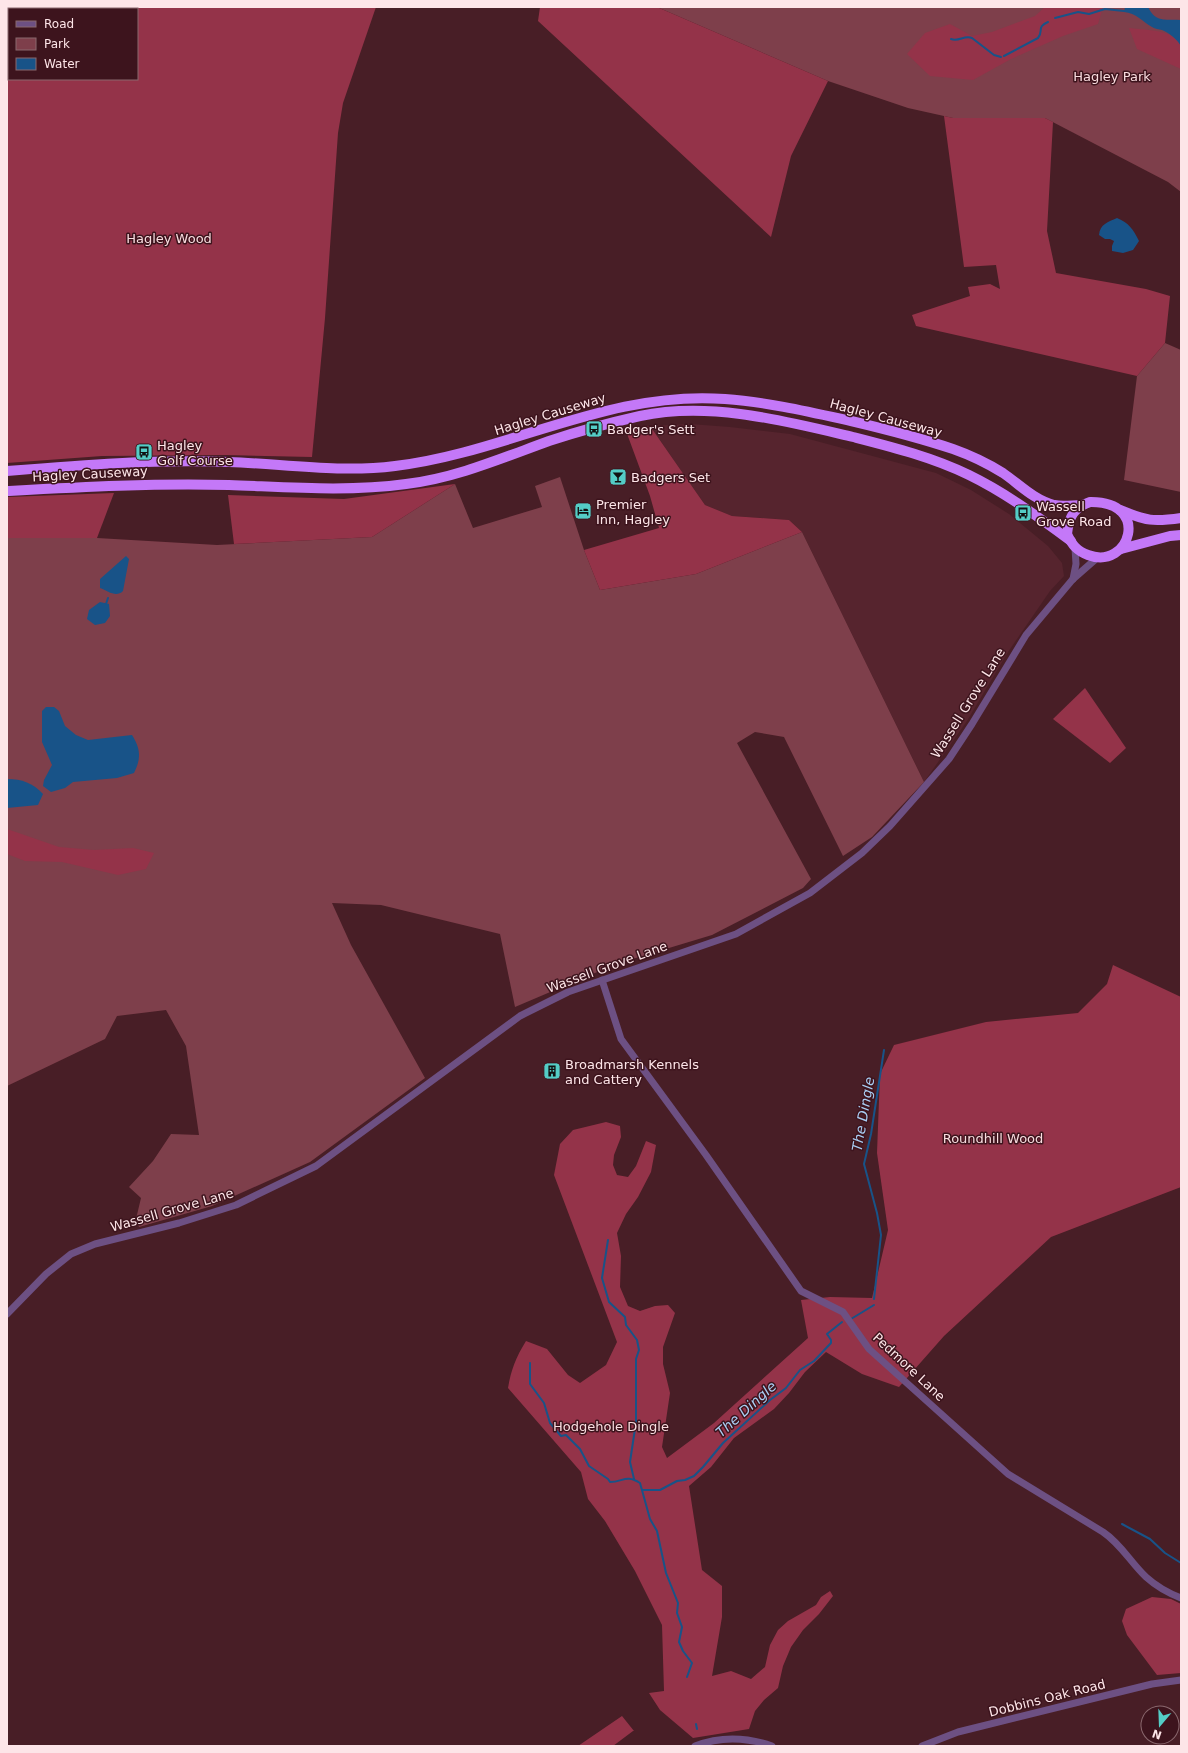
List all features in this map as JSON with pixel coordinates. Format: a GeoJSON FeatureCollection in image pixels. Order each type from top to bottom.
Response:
{"type":"FeatureCollection","features":[{"type":"Feature","properties":{"kind":"highway","name":"Hagley Causeway"},"geometry":{"type":"LineString","coordinates":[[7,471],[102,464],[171,461],[230,462],[301,467],[352,468],[394,466],[440,458],[493,445],[595,412],[640,403],[699,398],[728,399],[777,406],[829,416],[914,437],[972,457],[1002,473],[1031,495],[1044,501],[1056,505],[1082,505]]}},
{"type":"Feature","properties":{"kind":"highway","name":"Hagley Causeway"},"geometry":{"type":"LineString","coordinates":[[7,491],[103,485],[155,484],[337,488],[404,485],[448,476],[599,426],[643,415],[670,412],[696,412],[775,419],[871,442],[943,463],[993,487],[1032,512],[1073,545]]}},
{"type":"Feature","properties":{"kind":"highway"},"geometry":{"type":"LineString","coordinates":[[1181,518],[1155,521],[1139,518],[1103,502],[1090,502],[1082,505],[1072,514],[1068,534],[1073,545],[1097,558],[1111,555],[1121,549],[1170,536],[1181,535]]}},
{"type":"Feature","properties":{"kind":"highway"},"geometry":{"type":"LineString","coordinates":[[1120,510],[1128,523],[1129,531],[1128,538],[1121,549]]}},
{"type":"Feature","properties":{"kind":"street","name":"Wassell Grove Lane"},"geometry":{"type":"LineString","coordinates":[[1072,579],[1076,564],[1073,545]]}},
{"type":"Feature","properties":{"kind":"street","name":"Wassell Grove Lane"},"geometry":{"type":"LineString","coordinates":[[7,1314],[46,1274],[71,1254],[95,1244],[179,1223],[236,1205],[316,1166],[520,1016],[568,992],[736,934],[810,893],[862,853],[890,826],[949,759],[1026,635],[1072,579],[1097,558]]}},
{"type":"Feature","properties":{"kind":"street","name":"Pedmore Lane"},"geometry":{"type":"LineString","coordinates":[[602,980],[621,1039],[706,1155],[801,1291],[843,1312],[868,1349],[1008,1474],[1115,1540],[1145,1577],[1162,1590],[1181,1598]]}},
{"type":"Feature","properties":{"kind":"street","name":"Dobbins Oak Road"},"geometry":{"type":"LineString","coordinates":[[922,1746],[958,1732],[1152,1684],[1181,1680]]}},
{"type":"Feature","properties":{"kind":"street"},"geometry":{"type":"LineString","coordinates":[[695,1746],[707,1741],[726,1738],[743,1739],[772,1746]]}},
{"type":"Feature","properties":{"kind":"shaded area"},"geometry":{"type":"Polygon","coordinates":[[[690,424],[790,434],[936,473],[971,490],[1009,514],[1048,546],[1062,563],[1064,576],[1050,591],[1008,652],[967,721],[924,782],[802,532],[789,520],[732,516],[705,505],[650,426],[690,424]]]}},
{"type":"Feature","properties":{"kind":"green space","name":"Hagley Wood"},"geometry":{"type":"Polygon","coordinates":[[[7,7],[376,7],[343,103],[338,133],[325,318],[312,457],[226,455],[102,456],[7,463],[7,7]]]}},
{"type":"Feature","properties":{"kind":"green space"},"geometry":{"type":"Polygon","coordinates":[[[540,7],[657,7],[828,81],[791,156],[771,237],[538,21],[540,7]]]}},
{"type":"Feature","properties":{"kind":"green space","name":"Hagley Park"},"geometry":{"type":"Polygon","coordinates":[[[657,7],[1181,7],[1181,192],[1168,182],[1045,118],[953,118],[908,108],[828,81],[657,7]]]}},
{"type":"Feature","properties":{"kind":"green space"},"geometry":{"type":"Polygon","coordinates":[[[1045,7],[1103,7],[1098,24],[1063,36],[1011,59],[973,80],[930,76],[907,54],[925,33],[950,24],[972,36],[992,32],[1035,16],[1045,7]]]}},
{"type":"Feature","properties":{"kind":"green space"},"geometry":{"type":"Polygon","coordinates":[[[1129,28],[1151,30],[1173,37],[1178,41],[1181,47],[1181,69],[1137,49],[1129,28]]]}},
{"type":"Feature","properties":{"kind":"green space"},"geometry":{"type":"Polygon","coordinates":[[[944,116],[953,118],[1045,118],[1053,122],[1047,231],[1056,273],[1146,289],[1170,296],[1165,343],[1137,376],[916,326],[912,315],[970,296],[968,287],[990,284],[1000,289],[996,265],[964,267],[944,116]]]}},
{"type":"Feature","properties":{"kind":"green space"},"geometry":{"type":"Polygon","coordinates":[[[1165,343],[1181,350],[1181,492],[1124,480],[1137,376],[1165,343]]]}},
{"type":"Feature","properties":{"kind":"green space"},"geometry":{"type":"Polygon","coordinates":[[[650,426],[705,505],[732,516],[789,520],[802,532],[696,574],[600,590],[584,550],[659,528],[650,496],[626,431],[650,426]]]}},
{"type":"Feature","properties":{"kind":"green space"},"geometry":{"type":"Polygon","coordinates":[[[560,477],[584,550],[600,590],[696,574],[802,532],[924,782],[872,837],[843,856],[784,737],[755,732],[737,743],[811,879],[803,888],[712,935],[616,964],[515,1007],[500,934],[381,905],[332,903],[351,945],[425,1078],[310,1162],[212,1206],[139,1227],[136,1219],[141,1198],[129,1187],[153,1161],[171,1134],[199,1135],[186,1046],[166,1010],[117,1016],[105,1039],[7,1086],[7,538],[97,538],[217,545],[372,537],[455,484],[473,528],[542,507],[535,486],[560,477]]]}},
{"type":"Feature","properties":{"kind":"green space"},"geometry":{"type":"Polygon","coordinates":[[[455,484],[372,537],[234,544],[228,495],[344,499],[455,484]]]}},
{"type":"Feature","properties":{"kind":"green space"},"geometry":{"type":"Polygon","coordinates":[[[114,493],[97,538],[7,538],[7,497],[114,493]]]}},
{"type":"Feature","properties":{"kind":"green space"},"geometry":{"type":"Polygon","coordinates":[[[1085,688],[1126,748],[1110,763],[1053,719],[1085,688]]]}},
{"type":"Feature","properties":{"kind":"green space"},"geometry":{"type":"Polygon","coordinates":[[[7,829],[59,847],[94,850],[133,848],[154,853],[146,869],[118,875],[62,862],[25,861],[7,854],[7,829]]]}},
{"type":"Feature","properties":{"kind":"green space","name":"Roundhill Wood"},"geometry":{"type":"Polygon","coordinates":[[[1113,965],[1181,997],[1181,1187],[1051,1237],[944,1336],[899,1387],[862,1374],[826,1352],[805,1372],[789,1393],[774,1409],[734,1438],[711,1467],[689,1486],[702,1570],[722,1586],[722,1617],[712,1676],[731,1671],[751,1679],[765,1667],[770,1645],[778,1630],[788,1621],[816,1605],[821,1597],[830,1591],[833,1596],[819,1614],[803,1630],[791,1647],[783,1666],[778,1688],[764,1700],[755,1711],[749,1729],[693,1738],[660,1710],[649,1693],[664,1691],[662,1625],[635,1571],[605,1521],[588,1499],[581,1472],[508,1388],[514,1364],[526,1341],[547,1349],[568,1375],[580,1383],[606,1365],[617,1342],[554,1175],[560,1144],[573,1130],[606,1122],[620,1126],[621,1137],[614,1155],[613,1165],[617,1175],[628,1177],[636,1166],[646,1141],[656,1145],[651,1172],[638,1197],[626,1214],[617,1233],[621,1256],[620,1287],[628,1306],[640,1311],[655,1306],[668,1305],[675,1313],[663,1347],[663,1364],[670,1393],[662,1447],[667,1458],[714,1423],[808,1338],[801,1300],[830,1297],[872,1298],[888,1230],[877,1153],[880,1074],[894,1045],[986,1022],[1078,1013],[1107,984],[1113,965]]]}},
{"type":"Feature","properties":{"kind":"green space"},"geometry":{"type":"Polygon","coordinates":[[[1152,1597],[1171,1599],[1181,1604],[1181,1673],[1157,1675],[1127,1635],[1122,1621],[1126,1609],[1152,1597]]]}},
{"type":"Feature","properties":{"kind":"green space"},"geometry":{"type":"Polygon","coordinates":[[[622,1716],[634,1731],[613,1746],[578,1746],[622,1716]]]}},
{"type":"Feature","properties":{"kind":"water"},"geometry":{"type":"Polygon","coordinates":[[[1125,7],[1148,7],[1154,16],[1158,18],[1166,20],[1181,20],[1181,46],[1175,39],[1162,30],[1153,28],[1132,14],[1124,12],[1125,7]]]}},
{"type":"Feature","properties":{"kind":"water"},"geometry":{"type":"Polygon","coordinates":[[[1117,218],[1125,222],[1130,227],[1139,241],[1133,250],[1123,253],[1112,251],[1114,241],[1105,239],[1099,235],[1103,226],[1117,218]]]}},
{"type":"Feature","properties":{"kind":"water"},"geometry":{"type":"Polygon","coordinates":[[[126,556],[129,559],[123,591],[115,594],[100,588],[100,579],[126,556]]]}},
{"type":"Feature","properties":{"kind":"water"},"geometry":{"type":"Polygon","coordinates":[[[100,602],[109,604],[110,616],[105,623],[95,625],[87,619],[89,610],[100,602]]]}},
{"type":"Feature","properties":{"kind":"water"},"geometry":{"type":"Polygon","coordinates":[[[46,707],[54,707],[59,711],[65,726],[76,735],[88,740],[132,735],[137,745],[139,754],[138,763],[134,773],[117,778],[73,782],[65,788],[51,792],[43,786],[44,780],[52,765],[42,742],[42,711],[46,707]]]}},
{"type":"Feature","properties":{"kind":"water"},"geometry":{"type":"Polygon","coordinates":[[[7,779],[27,782],[39,790],[43,794],[38,805],[7,808],[7,779]]]}},
{"type":"Feature","properties":{"kind":"waterway"},"geometry":{"type":"LineString","coordinates":[[1055,18],[1078,12],[1089,14],[1105,9],[1124,11]]}},
{"type":"Feature","properties":{"kind":"waterway"},"geometry":{"type":"LineString","coordinates":[[1004,56],[1038,38],[1040,36],[1041,27],[1048,22]]}},
{"type":"Feature","properties":{"kind":"waterway"},"geometry":{"type":"LineString","coordinates":[[951,39],[957,40],[966,37],[972,38],[994,55],[1001,57]]}},
{"type":"Feature","properties":{"kind":"waterway"},"geometry":{"type":"LineString","coordinates":[[106,604],[108,598]]}},
{"type":"Feature","properties":{"kind":"waterway","name":"The Dingle"},"geometry":{"type":"LineString","coordinates":[[874,1299],[881,1235],[877,1213],[864,1164],[871,1134],[884,1050]]}},
{"type":"Feature","properties":{"kind":"waterway"},"geometry":{"type":"LineString","coordinates":[[608,1240],[602,1278],[609,1302],[625,1317],[626,1325],[637,1340],[639,1350],[636,1359],[636,1422],[630,1462],[634,1479]]}},
{"type":"Feature","properties":{"kind":"waterway","name":"The Dingle"},"geometry":{"type":"LineString","coordinates":[[851,1319],[874,1305]]}},
{"type":"Feature","properties":{"kind":"waterway","name":"The Dingle"},"geometry":{"type":"LineString","coordinates":[[643,1490],[660,1490],[677,1481],[685,1480],[694,1476],[723,1443],[770,1400],[786,1388],[800,1370],[814,1361],[831,1343],[831,1340],[827,1334],[842,1322]]}},
{"type":"Feature","properties":{"kind":"waterway","name":"The Dingle"},"geometry":{"type":"LineString","coordinates":[[530,1363],[530,1384],[544,1403],[550,1423],[561,1436],[566,1435],[580,1449],[589,1466],[610,1482],[631,1479],[640,1483],[650,1519],[657,1531],[666,1573],[678,1603],[677,1613],[682,1627],[679,1642],[683,1651],[692,1663],[687,1677]]}},
{"type":"Feature","properties":{"kind":"waterway"},"geometry":{"type":"LineString","coordinates":[[1122,1524],[1150,1539],[1165,1553],[1181,1563]]}},
{"type":"Feature","properties":{"kind":"waterway","name":"The Dingle"},"geometry":{"type":"LineString","coordinates":[[696,1724],[697,1729]]}},
{"type":"Feature","properties":{"kind":"place","name":"Badger's Sett"},"geometry":{"type":"Point","coordinates":[594,429]}},
{"type":"Feature","properties":{"kind":"place","name":"Hagley Golf Course"},"geometry":{"type":"Point","coordinates":[144,452]}},
{"type":"Feature","properties":{"kind":"place","name":"Badgers Set"},"geometry":{"type":"Point","coordinates":[618,477]}},
{"type":"Feature","properties":{"kind":"place","name":"Premier Inn, Hagley"},"geometry":{"type":"Point","coordinates":[583,511]}},
{"type":"Feature","properties":{"kind":"place","name":"Wassell Grove Road"},"geometry":{"type":"Point","coordinates":[1023,513]}},
{"type":"Feature","properties":{"kind":"place","name":"Broadmarsh Kennels and Cattery"},"geometry":{"type":"Point","coordinates":[552,1071]}},
{"type":"Feature","properties":{"kind":"park label","name":"Hodgehole Dingle"},"geometry":{"type":"Point","coordinates":[611,1426]}}]}
